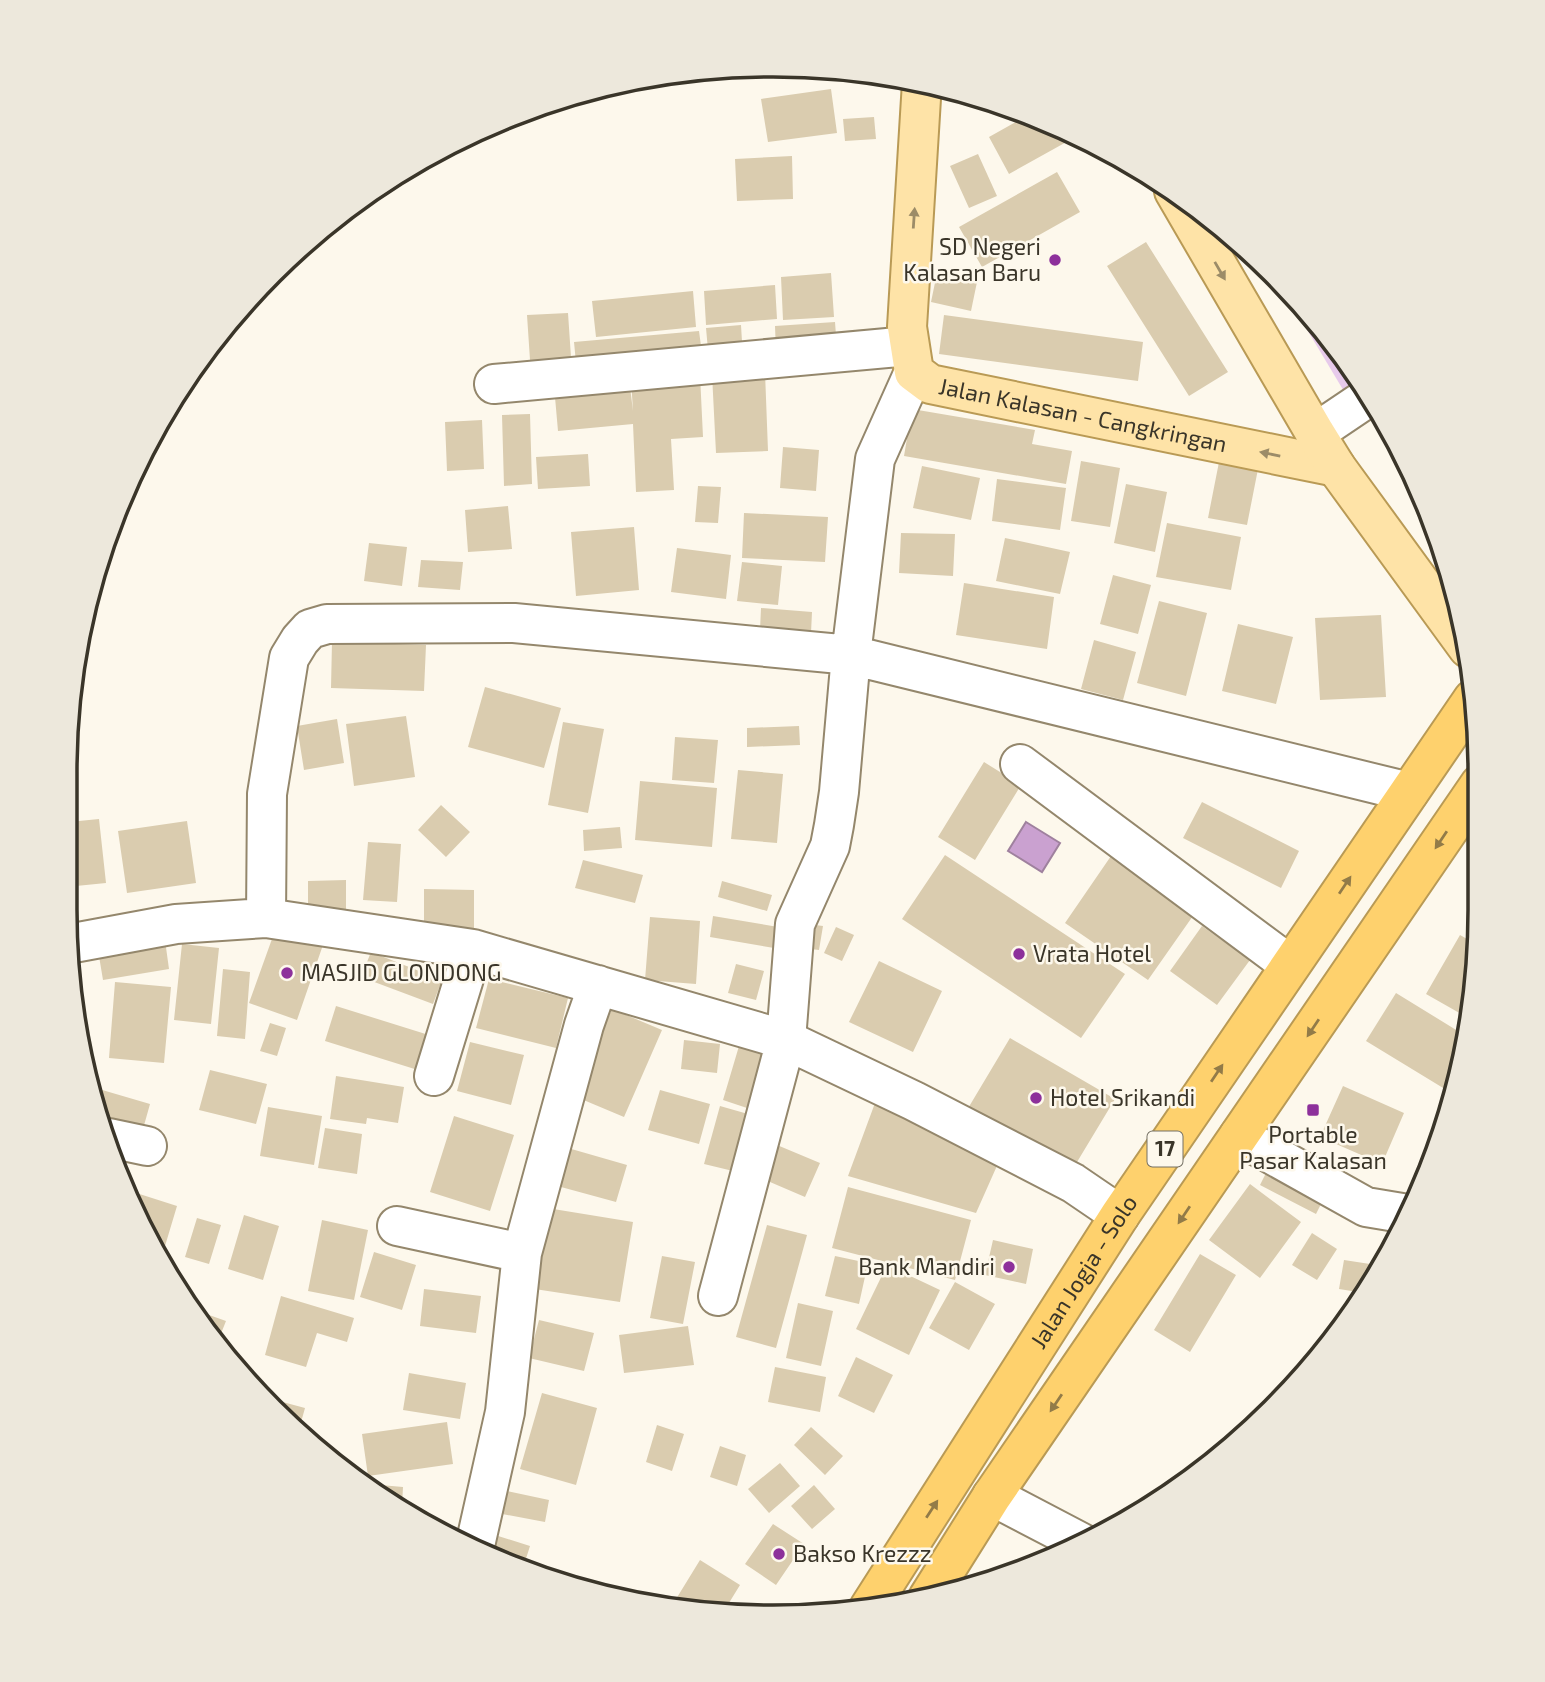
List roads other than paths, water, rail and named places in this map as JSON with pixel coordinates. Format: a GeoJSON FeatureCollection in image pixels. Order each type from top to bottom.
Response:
{"type":"FeatureCollection","features":[{"type":"Feature","properties":{"kind":"highway","name":"Jalan Jogja - Solo"},"geometry":{"type":"LineString","coordinates":[[876,1597],[1120,1215],[1465,710]]}},
{"type":"Feature","properties":{"kind":"highway","name":"17"},"geometry":{"type":"LineString","coordinates":[[936,1585],[992,1496],[1468,802]]}},
{"type":"Feature","properties":{"kind":"main road"},"geometry":{"type":"LineString","coordinates":[[911,359],[907,327],[921,93]]}},
{"type":"Feature","properties":{"kind":"main road"},"geometry":{"type":"LineString","coordinates":[[1188,215],[1314,433],[1452,627]]}},
{"type":"Feature","properties":{"kind":"main road","name":"Jalan Kalasan - Cangkringan"},"geometry":{"type":"LineString","coordinates":[[911,359],[930,384],[1336,467]]}},
{"type":"Feature","properties":{"kind":"street"},"geometry":{"type":"LineString","coordinates":[[494,384],[911,359],[875,459],[851,655],[839,792],[830,846],[795,924],[786,1040],[718,1296]]}},
{"type":"Feature","properties":{"kind":"street"},"geometry":{"type":"LineString","coordinates":[[1314,433],[1361,402]]}},
{"type":"Feature","properties":{"kind":"street"},"geometry":{"type":"LineString","coordinates":[[266,918],[267,794],[289,658],[310,629],[327,624],[514,623],[851,655],[1409,792]]}},
{"type":"Feature","properties":{"kind":"street"},"geometry":{"type":"LineString","coordinates":[[1020,764],[1290,965]]}},
{"type":"Feature","properties":{"kind":"street"},"geometry":{"type":"LineString","coordinates":[[78,950],[176,924],[266,918],[473,949],[786,1040],[914,1101],[1073,1183],[1120,1215]]}},
{"type":"Feature","properties":{"kind":"street"},"geometry":{"type":"LineString","coordinates":[[434,1076],[473,949]]}},
{"type":"Feature","properties":{"kind":"street"},"geometry":{"type":"LineString","coordinates":[[477,1538],[505,1412],[522,1253],[584,1025],[598,985]]}},
{"type":"Feature","properties":{"kind":"street"},"geometry":{"type":"LineString","coordinates":[[1239,1136],[1366,1207],[1398,1212]]}},
{"type":"Feature","properties":{"kind":"street"},"geometry":{"type":"LineString","coordinates":[[116,1140],[147,1146]]}},
{"type":"Feature","properties":{"kind":"street"},"geometry":{"type":"LineString","coordinates":[[397,1227],[522,1253]]}},
{"type":"Feature","properties":{"kind":"street"},"geometry":{"type":"LineString","coordinates":[[992,1496],[1071,1537]]}},
{"type":"Feature","properties":{"kind":"place","name":"SD Negeri Kalasan Baru"},"geometry":{"type":"Point","coordinates":[1055,260]}},
{"type":"Feature","properties":{"kind":"place","name":"Vrata Hotel"},"geometry":{"type":"Point","coordinates":[1019,954]}},
{"type":"Feature","properties":{"kind":"place","name":"MASJID GLONDONG"},"geometry":{"type":"Point","coordinates":[287,973]}},
{"type":"Feature","properties":{"kind":"place","name":"Hotel Srikandi"},"geometry":{"type":"Point","coordinates":[1036,1098]}},
{"type":"Feature","properties":{"kind":"place","name":"Portable Pasar Kalasan"},"geometry":{"type":"Point","coordinates":[1313,1110]}},
{"type":"Feature","properties":{"kind":"place","name":"Bank Mandiri"},"geometry":{"type":"Point","coordinates":[1009,1267]}},
{"type":"Feature","properties":{"kind":"place","name":"Bakso Krezzz"},"geometry":{"type":"Point","coordinates":[779,1554]}}]}
